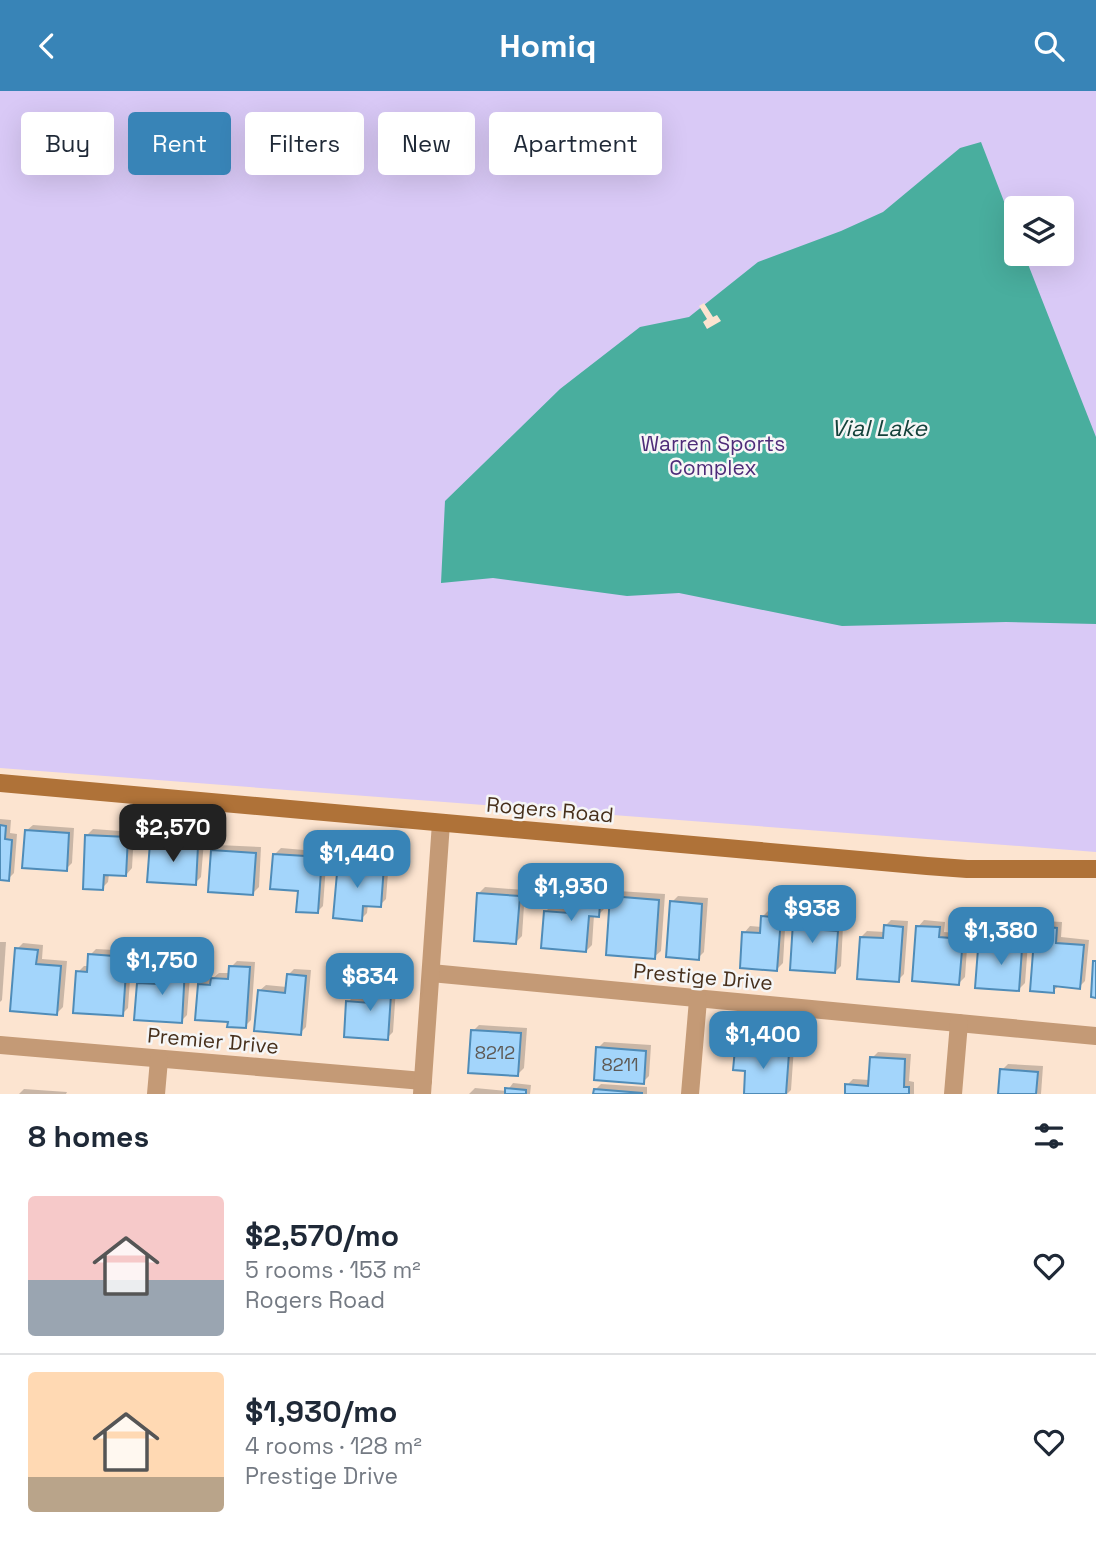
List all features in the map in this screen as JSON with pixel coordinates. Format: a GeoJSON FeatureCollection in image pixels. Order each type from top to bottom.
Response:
{"type":"FeatureCollection","features":[{"type":"Feature","properties":{"kind":"street","name":"Rogers Road"},"geometry":{"type":"LineString","coordinates":[[0,783],[927,866],[967,869],[1096,869]]}},
{"type":"Feature","properties":{"kind":"street"},"geometry":{"type":"LineString","coordinates":[[422,1087],[441,823]]}},
{"type":"Feature","properties":{"kind":"street","name":"Prestige Drive"},"geometry":{"type":"LineString","coordinates":[[431,973],[1096,1036]]}},
{"type":"Feature","properties":{"kind":"street"},"geometry":{"type":"LineString","coordinates":[[690,1094],[698,1000]]}},
{"type":"Feature","properties":{"kind":"street"},"geometry":{"type":"LineString","coordinates":[[953,1094],[959,1023]]}},
{"type":"Feature","properties":{"kind":"street","name":"Premier Drive"},"geometry":{"type":"LineString","coordinates":[[0,1045],[422,1087]]}},
{"type":"Feature","properties":{"kind":"street"},"geometry":{"type":"LineString","coordinates":[[156,1094],[159,1059]]}},
{"type":"Feature","properties":{"kind":"green space","name":"Warren Sports Complex"},"geometry":{"type":"Polygon","coordinates":[[[0,91],[1096,91],[1096,852],[0,768],[0,91]]]}},
{"type":"Feature","properties":{"kind":"water","name":"Vial Lake"},"geometry":{"type":"Polygon","coordinates":[[[981,142],[1004,201],[1004,266],[1029,266],[1096,437],[1096,624],[1006,622],[842,626],[679,593],[627,596],[493,578],[441,583],[445,501],[560,389],[640,327],[689,317],[758,262],[883,212],[960,148],[981,142]]]}},
{"type":"Feature","properties":{"kind":"pier"},"geometry":{"type":"Polygon","coordinates":[[[704,303],[713,317],[717,315],[721,321],[707,329],[703,322],[707,319],[699,306],[704,303]]]}},
{"type":"Feature","properties":{"kind":"building"},"geometry":{"type":"Polygon","coordinates":[[[0,825],[6,826],[5,839],[12,840],[9,881],[0,880],[0,825]]]}},
{"type":"Feature","properties":{"kind":"building"},"geometry":{"type":"Polygon","coordinates":[[[25,830],[69,833],[67,871],[22,868],[25,830]]]}},
{"type":"Feature","properties":{"kind":"building"},"geometry":{"type":"Polygon","coordinates":[[[85,835],[128,837],[126,876],[104,875],[103,890],[83,889],[85,835]]]}},
{"type":"Feature","properties":{"kind":"building"},"geometry":{"type":"Polygon","coordinates":[[[150,843],[198,846],[196,885],[147,882],[150,843]]]}},
{"type":"Feature","properties":{"kind":"building"},"geometry":{"type":"Polygon","coordinates":[[[211,850],[256,853],[253,895],[208,892],[211,850]]]}},
{"type":"Feature","properties":{"kind":"building"},"geometry":{"type":"Polygon","coordinates":[[[273,854],[322,857],[318,913],[296,912],[298,891],[270,889],[273,854]]]}},
{"type":"Feature","properties":{"kind":"building"},"geometry":{"type":"Polygon","coordinates":[[[338,862],[384,866],[381,907],[363,906],[362,921],[333,918],[338,862]]]}},
{"type":"Feature","properties":{"kind":"building"},"geometry":{"type":"Polygon","coordinates":[[[572,890],[601,892],[599,917],[589,916],[586,952],[541,948],[544,911],[569,913],[572,890]]]}},
{"type":"Feature","properties":{"kind":"building"},"geometry":{"type":"Polygon","coordinates":[[[477,893],[520,896],[516,944],[474,941],[477,893]]]}},
{"type":"Feature","properties":{"kind":"building"},"geometry":{"type":"Polygon","coordinates":[[[610,896],[659,900],[655,959],[606,955],[610,896]]]}},
{"type":"Feature","properties":{"kind":"building"},"geometry":{"type":"Polygon","coordinates":[[[670,901],[702,904],[699,960],[666,957],[670,901]]]}},
{"type":"Feature","properties":{"kind":"building"},"geometry":{"type":"Polygon","coordinates":[[[794,906],[812,908],[810,929],[838,931],[835,973],[790,970],[794,906]]]}},
{"type":"Feature","properties":{"kind":"building"},"geometry":{"type":"Polygon","coordinates":[[[761,916],[781,918],[777,971],[740,968],[742,932],[760,933],[761,916]]]}},
{"type":"Feature","properties":{"kind":"building"},"geometry":{"type":"Polygon","coordinates":[[[884,925],[903,927],[899,982],[857,979],[860,937],[883,938],[884,925]]]}},
{"type":"Feature","properties":{"kind":"building"},"geometry":{"type":"Polygon","coordinates":[[[916,926],[940,927],[939,937],[963,939],[959,985],[912,981],[916,926]]]}},
{"type":"Feature","properties":{"kind":"building"},"geometry":{"type":"Polygon","coordinates":[[[1035,926],[1057,928],[1056,943],[1084,945],[1080,989],[1054,986],[1054,993],[1030,991],[1035,926]]]}},
{"type":"Feature","properties":{"kind":"building"},"geometry":{"type":"Polygon","coordinates":[[[1008,934],[1023,935],[1019,991],[975,988],[978,949],[1007,951],[1008,934]]]}},
{"type":"Feature","properties":{"kind":"building"},"geometry":{"type":"Polygon","coordinates":[[[15,948],[38,950],[36,964],[61,966],[57,1015],[10,1011],[15,948]]]}},
{"type":"Feature","properties":{"kind":"building"},"geometry":{"type":"Polygon","coordinates":[[[88,954],[127,957],[123,1016],[73,1013],[76,971],[87,972],[88,954]]]}},
{"type":"Feature","properties":{"kind":"building"},"geometry":{"type":"Polygon","coordinates":[[[1093,961],[1096,961],[1096,998],[1091,997],[1093,961]]]}},
{"type":"Feature","properties":{"kind":"building"},"geometry":{"type":"Polygon","coordinates":[[[158,966],[185,968],[182,1023],[134,1020],[137,983],[157,984],[158,966]]]}},
{"type":"Feature","properties":{"kind":"building"},"geometry":{"type":"Polygon","coordinates":[[[229,966],[250,967],[246,1028],[227,1027],[228,1022],[195,1020],[198,984],[210,985],[211,978],[228,979],[229,966]]]}},
{"type":"Feature","properties":{"kind":"building"},"geometry":{"type":"Polygon","coordinates":[[[287,974],[306,976],[301,1035],[254,1031],[258,990],[285,993],[287,974]]]}},
{"type":"Feature","properties":{"kind":"building"},"geometry":{"type":"Polygon","coordinates":[[[372,978],[392,979],[388,1040],[344,1037],[346,1001],[370,1003],[372,978]]]}},
{"type":"Feature","properties":{"kind":"building"},"geometry":{"type":"Polygon","coordinates":[[[471,1030],[521,1033],[518,1076],[468,1073],[471,1030]]]}},
{"type":"Feature","properties":{"kind":"building"},"geometry":{"type":"Polygon","coordinates":[[[596,1047],[646,1051],[644,1084],[594,1080],[596,1047]]]}},
{"type":"Feature","properties":{"kind":"building"},"geometry":{"type":"Polygon","coordinates":[[[735,1049],[789,1053],[786,1094],[744,1094],[745,1071],[733,1070],[735,1049]]]}},
{"type":"Feature","properties":{"kind":"building"},"geometry":{"type":"Polygon","coordinates":[[[870,1057],[905,1059],[904,1087],[909,1087],[909,1094],[845,1094],[845,1084],[868,1086],[870,1057]]]}},
{"type":"Feature","properties":{"kind":"building"},"geometry":{"type":"Polygon","coordinates":[[[1000,1069],[1038,1072],[1036,1094],[998,1094],[1000,1069]]]}},
{"type":"Feature","properties":{"kind":"building"},"geometry":{"type":"Polygon","coordinates":[[[505,1088],[526,1090],[526,1094],[505,1094],[505,1088]]]}},
{"type":"Feature","properties":{"kind":"building"},"geometry":{"type":"Polygon","coordinates":[[[594,1089],[642,1093],[642,1094],[593,1094],[594,1089]]]}}]}
